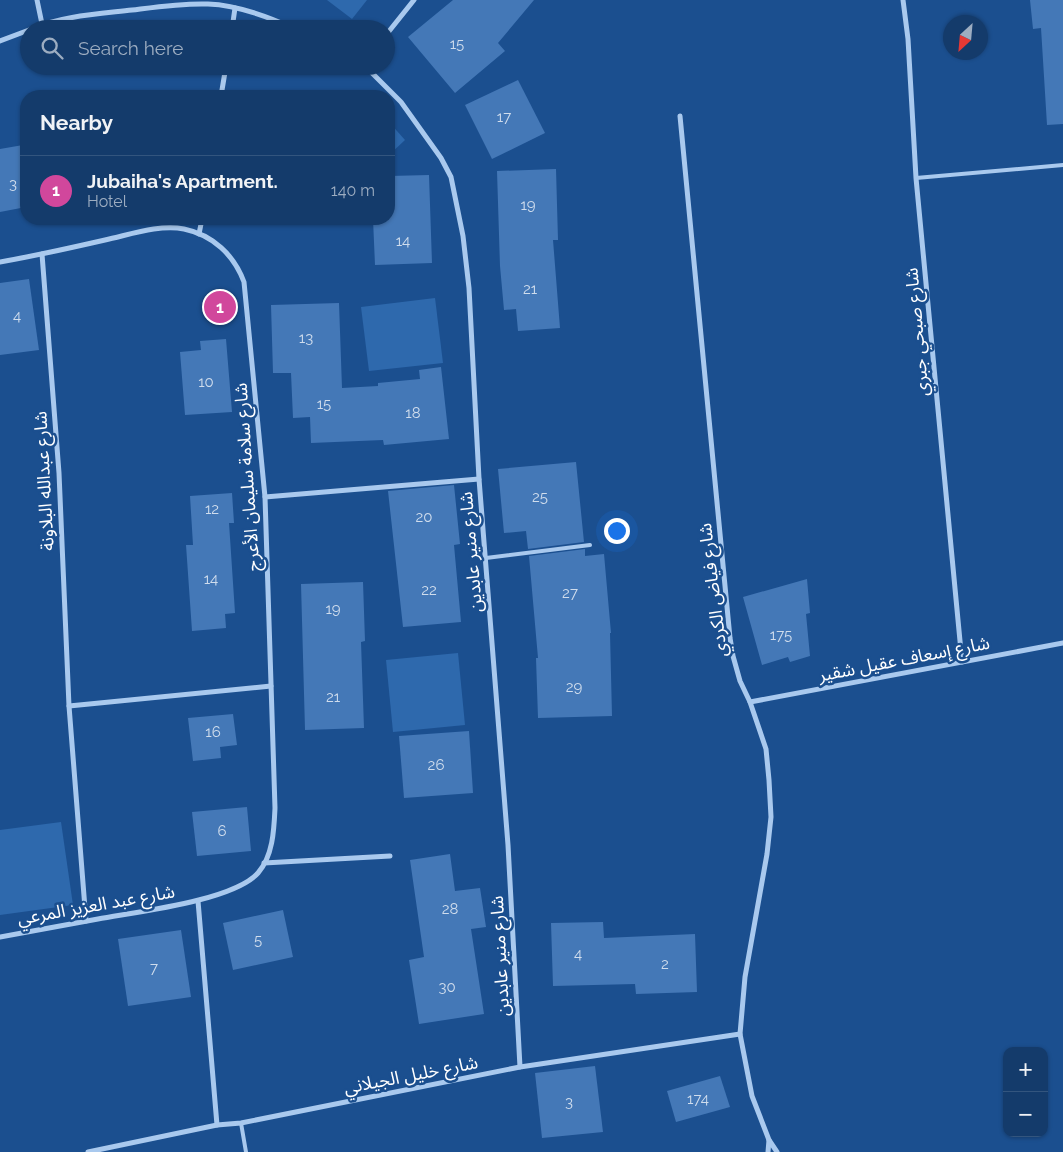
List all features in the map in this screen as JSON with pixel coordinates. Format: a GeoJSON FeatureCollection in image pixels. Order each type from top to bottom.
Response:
{"type":"FeatureCollection","features":[{"type":"Feature","properties":{"kind":"street"},"geometry":{"type":"LineString","coordinates":[[38,0],[41,20]]}},
{"type":"Feature","properties":{"kind":"street"},"geometry":{"type":"LineString","coordinates":[[395,24],[414,0]]}},
{"type":"Feature","properties":{"kind":"street","name":"شارع صبحي جبري"},"geometry":{"type":"LineString","coordinates":[[903,0],[908,39],[916,178],[962,662]]}},
{"type":"Feature","properties":{"kind":"street"},"geometry":{"type":"LineString","coordinates":[[65,20],[163,7],[208,4],[235,8],[269,20]]}},
{"type":"Feature","properties":{"kind":"street"},"geometry":{"type":"LineString","coordinates":[[233,20],[235,8]]}},
{"type":"Feature","properties":{"kind":"street"},"geometry":{"type":"LineString","coordinates":[[0,41],[20,33]]}},
{"type":"Feature","properties":{"kind":"street"},"geometry":{"type":"LineString","coordinates":[[222,90],[224,75]]}},
{"type":"Feature","properties":{"kind":"street","name":"شارع منير عابدين"},"geometry":{"type":"LineString","coordinates":[[374,75],[390,90]]}},
{"type":"Feature","properties":{"kind":"street","name":"شارع منير عابدين"},"geometry":{"type":"LineString","coordinates":[[395,95],[431,142],[451,177],[463,236],[469,288],[479,479],[508,845],[520,1067]]}},
{"type":"Feature","properties":{"kind":"street","name":"شارع فياض الكردي"},"geometry":{"type":"LineString","coordinates":[[680,116],[730,638],[740,681],[750,702],[766,750],[771,817],[767,854],[745,977],[740,1034],[752,1096],[769,1140],[777,1152]]}},
{"type":"Feature","properties":{"kind":"street"},"geometry":{"type":"LineString","coordinates":[[199,234],[201,225]]}},
{"type":"Feature","properties":{"kind":"street","name":"شارع سلامة سليمان الأعرج"},"geometry":{"type":"LineString","coordinates":[[0,262],[173,227],[199,234],[222,247],[239,268],[244,282],[265,497],[274,828],[270,849],[257,874],[247,881],[198,901]]}},
{"type":"Feature","properties":{"kind":"street","name":"شارع عبدالله البلاونة"},"geometry":{"type":"LineString","coordinates":[[42,254],[59,473],[69,706],[86,921]]}},
{"type":"Feature","properties":{"kind":"street"},"geometry":{"type":"LineString","coordinates":[[265,497],[479,479]]}},
{"type":"Feature","properties":{"kind":"street","name":"شارع إسعاف عقيل شقير"},"geometry":{"type":"LineString","coordinates":[[750,702],[1063,643]]}},
{"type":"Feature","properties":{"kind":"street"},"geometry":{"type":"LineString","coordinates":[[69,706],[271,686]]}},
{"type":"Feature","properties":{"kind":"street"},"geometry":{"type":"LineString","coordinates":[[264,863],[390,856]]}},
{"type":"Feature","properties":{"kind":"street"},"geometry":{"type":"LineString","coordinates":[[198,901],[217,1125]]}},
{"type":"Feature","properties":{"kind":"street","name":"شارع عبد العزيز المرعي"},"geometry":{"type":"LineString","coordinates":[[0,937],[198,901]]}},
{"type":"Feature","properties":{"kind":"street","name":"شارع خليل الجيلاني"},"geometry":{"type":"LineString","coordinates":[[88,1152],[217,1125],[241,1123],[520,1067],[740,1034]]}},
{"type":"Feature","properties":{"kind":"street","name":"شارع فياض الكردي"},"geometry":{"type":"LineString","coordinates":[[768,1152],[769,1140]]}},
{"type":"Feature","properties":{"kind":"lane"},"geometry":{"type":"LineString","coordinates":[[916,178],[1063,165]]}},
{"type":"Feature","properties":{"kind":"lane"},"geometry":{"type":"LineString","coordinates":[[486,558],[590,545]]}},
{"type":"Feature","properties":{"kind":"lane"},"geometry":{"type":"LineString","coordinates":[[241,1123],[246,1152]]}},
{"type":"Feature","properties":{"kind":"shaded area"},"geometry":{"type":"Polygon","coordinates":[[[327,0],[367,0],[352,19],[327,0]]]}},
{"type":"Feature","properties":{"kind":"shaded area"},"geometry":{"type":"Polygon","coordinates":[[[395,129],[405,140],[395,149],[395,129]]]}},
{"type":"Feature","properties":{"kind":"shaded area"},"geometry":{"type":"Polygon","coordinates":[[[435,298],[443,363],[369,371],[361,307],[435,298]]]}},
{"type":"Feature","properties":{"kind":"shaded area"},"geometry":{"type":"Polygon","coordinates":[[[458,653],[465,725],[393,732],[386,660],[458,653]]]}},
{"type":"Feature","properties":{"kind":"shaded area"},"geometry":{"type":"Polygon","coordinates":[[[61,822],[73,905],[0,915],[0,830],[61,822]]]}},
{"type":"Feature","properties":{"kind":"building"},"geometry":{"type":"Polygon","coordinates":[[[453,0],[534,0],[498,43],[505,51],[455,93],[408,37],[453,0]]]}},
{"type":"Feature","properties":{"kind":"building"},"geometry":{"type":"Polygon","coordinates":[[[1030,0],[1063,0],[1063,124],[1047,125],[1041,28],[1033,29],[1030,0]]]}},
{"type":"Feature","properties":{"kind":"building"},"geometry":{"type":"Polygon","coordinates":[[[518,80],[545,133],[492,159],[465,105],[518,80]]]}},
{"type":"Feature","properties":{"kind":"building"},"geometry":{"type":"Polygon","coordinates":[[[20,146],[20,208],[0,212],[0,149],[20,146]]]}},
{"type":"Feature","properties":{"kind":"building"},"geometry":{"type":"Polygon","coordinates":[[[556,169],[558,240],[553,240],[560,328],[518,331],[516,309],[504,310],[500,266],[497,171],[556,169]]]}},
{"type":"Feature","properties":{"kind":"building"},"geometry":{"type":"Polygon","coordinates":[[[429,175],[432,263],[375,265],[373,225],[395,225],[395,176],[429,175]]]}},
{"type":"Feature","properties":{"kind":"building"},"geometry":{"type":"Polygon","coordinates":[[[29,279],[39,350],[0,355],[0,283],[29,279]]]}},
{"type":"Feature","properties":{"kind":"building"},"geometry":{"type":"Polygon","coordinates":[[[339,303],[342,388],[378,386],[378,383],[420,379],[419,370],[441,367],[449,439],[384,445],[383,440],[311,443],[310,417],[293,418],[291,373],[273,373],[271,305],[339,303]]]}},
{"type":"Feature","properties":{"kind":"building"},"geometry":{"type":"Polygon","coordinates":[[[226,339],[232,412],[185,415],[180,352],[201,350],[200,341],[226,339]]]}},
{"type":"Feature","properties":{"kind":"building"},"geometry":{"type":"Polygon","coordinates":[[[576,462],[584,542],[528,549],[526,531],[504,533],[498,469],[576,462]]]}},
{"type":"Feature","properties":{"kind":"building"},"geometry":{"type":"Polygon","coordinates":[[[454,485],[460,544],[454,545],[461,622],[403,627],[388,491],[454,485]]]}},
{"type":"Feature","properties":{"kind":"building"},"geometry":{"type":"Polygon","coordinates":[[[232,493],[234,523],[229,523],[235,613],[225,614],[226,628],[192,631],[186,545],[193,545],[190,496],[232,493]]]}},
{"type":"Feature","properties":{"kind":"building"},"geometry":{"type":"Polygon","coordinates":[[[585,549],[585,556],[604,554],[611,633],[612,716],[538,718],[536,658],[538,658],[529,556],[585,549]]]}},
{"type":"Feature","properties":{"kind":"building"},"geometry":{"type":"Polygon","coordinates":[[[807,579],[810,613],[806,614],[810,656],[790,662],[788,657],[762,665],[743,597],[807,579]]]}},
{"type":"Feature","properties":{"kind":"building"},"geometry":{"type":"Polygon","coordinates":[[[363,582],[365,641],[361,642],[364,728],[305,730],[301,584],[363,582]]]}},
{"type":"Feature","properties":{"kind":"building"},"geometry":{"type":"Polygon","coordinates":[[[233,714],[237,745],[220,747],[221,758],[193,761],[188,718],[233,714]]]}},
{"type":"Feature","properties":{"kind":"building"},"geometry":{"type":"Polygon","coordinates":[[[469,731],[473,793],[404,798],[399,736],[469,731]]]}},
{"type":"Feature","properties":{"kind":"building"},"geometry":{"type":"Polygon","coordinates":[[[247,807],[251,851],[197,856],[192,812],[247,807]]]}},
{"type":"Feature","properties":{"kind":"building"},"geometry":{"type":"Polygon","coordinates":[[[450,854],[455,891],[480,888],[486,927],[471,929],[484,1014],[419,1024],[409,960],[424,957],[410,860],[450,854]]]}},
{"type":"Feature","properties":{"kind":"building"},"geometry":{"type":"Polygon","coordinates":[[[283,910],[293,957],[233,970],[223,923],[283,910]]]}},
{"type":"Feature","properties":{"kind":"building"},"geometry":{"type":"Polygon","coordinates":[[[603,922],[604,938],[695,934],[697,992],[636,994],[635,984],[553,986],[551,923],[603,922]]]}},
{"type":"Feature","properties":{"kind":"building"},"geometry":{"type":"Polygon","coordinates":[[[181,930],[191,997],[128,1006],[118,939],[181,930]]]}},
{"type":"Feature","properties":{"kind":"building"},"geometry":{"type":"Polygon","coordinates":[[[595,1066],[603,1132],[542,1138],[535,1073],[595,1066]]]}},
{"type":"Feature","properties":{"kind":"building"},"geometry":{"type":"Polygon","coordinates":[[[720,1076],[730,1107],[676,1122],[667,1091],[720,1076]]]}},
{"type":"Feature","properties":{"kind":"place","name":"Jubaiha's Apartment."},"geometry":{"type":"Point","coordinates":[220,307]}}]}
